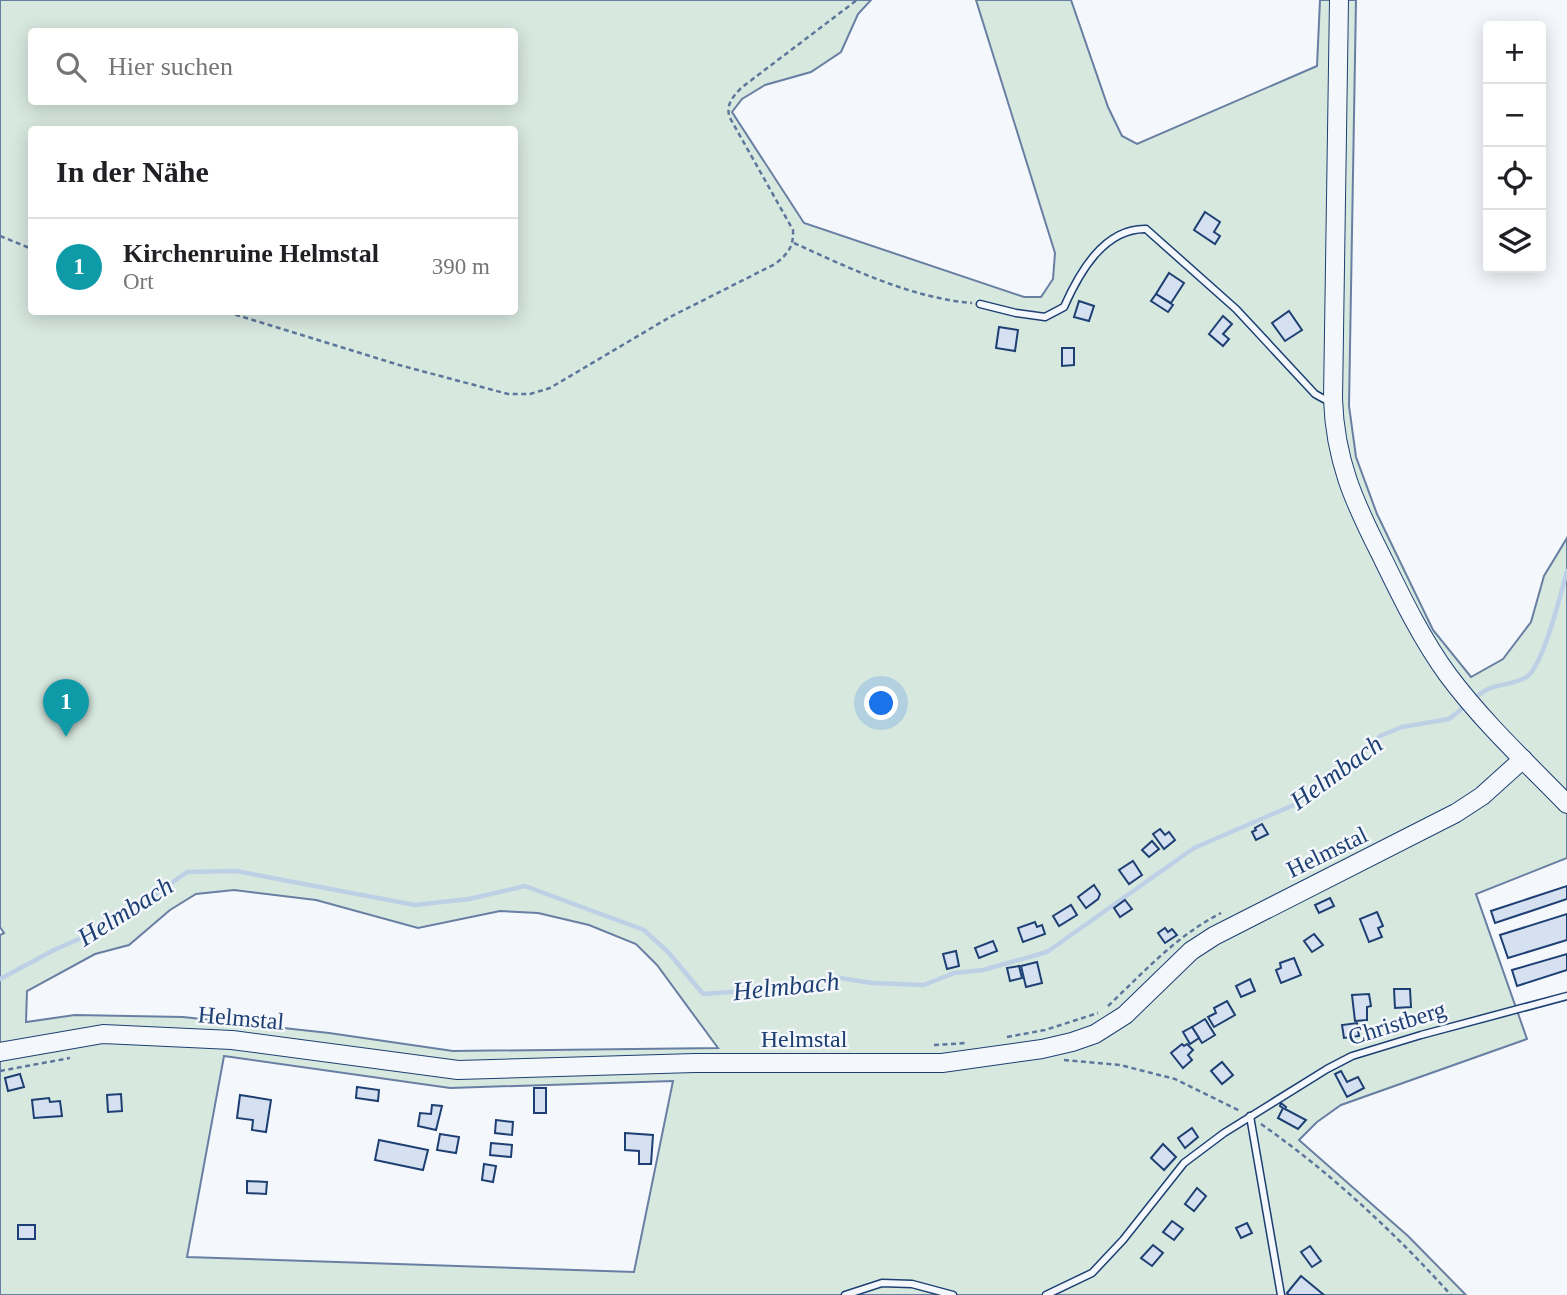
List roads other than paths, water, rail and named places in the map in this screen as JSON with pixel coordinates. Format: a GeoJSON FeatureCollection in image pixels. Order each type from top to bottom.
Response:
{"type":"FeatureCollection","features":[{"type":"Feature","properties":{"kind":"main road"},"geometry":{"type":"LineString","coordinates":[[1339,0],[1333,399],[1339,456],[1354,501],[1419,629],[1458,688],[1567,804]]}},
{"type":"Feature","properties":{"kind":"main road","name":"Helmstal"},"geometry":{"type":"LineString","coordinates":[[0,1052],[103,1034],[232,1040],[458,1070],[695,1063],[927,1064],[1047,1048],[1095,1034],[1122,1018],[1191,951],[1214,936],[1456,813],[1482,796],[1523,759]]}},
{"type":"Feature","properties":{"kind":"lane"},"geometry":{"type":"LineString","coordinates":[[980,304],[1045,317],[1064,307],[1077,279],[1090,260],[1108,244],[1133,229],[1146,229],[1236,309],[1315,394],[1324,399],[1333,399]]}},
{"type":"Feature","properties":{"kind":"lane","name":"Christberg"},"geometry":{"type":"LineString","coordinates":[[1046,1295],[1092,1273],[1123,1240],[1175,1171],[1224,1133],[1296,1087],[1352,1056],[1567,996]]}},
{"type":"Feature","properties":{"kind":"lane"},"geometry":{"type":"LineString","coordinates":[[1250,1116],[1281,1295]]}},
{"type":"Feature","properties":{"kind":"lane"},"geometry":{"type":"LineString","coordinates":[[845,1295],[881,1283],[912,1284],[953,1295]]}},
{"type":"Feature","properties":{"kind":"waterway","name":"Helmbach"},"geometry":{"type":"LineString","coordinates":[[1474,698],[1488,689],[1525,678],[1532,672],[1545,646],[1567,571]]}},
{"type":"Feature","properties":{"kind":"waterway","name":"Helmbach"},"geometry":{"type":"LineString","coordinates":[[0,979],[54,950],[115,923],[187,872],[236,871],[415,905],[469,899],[525,886],[644,930],[669,953],[703,994],[800,987],[834,977],[872,983],[924,985],[954,973],[983,970],[1047,952],[1194,848],[1296,804],[1361,755],[1380,736],[1402,727],[1449,719],[1468,704]]}},
{"type":"Feature","properties":{"kind":"place","name":"Kirchenruine Helmstal"},"geometry":{"type":"Point","coordinates":[66,737]}}]}
